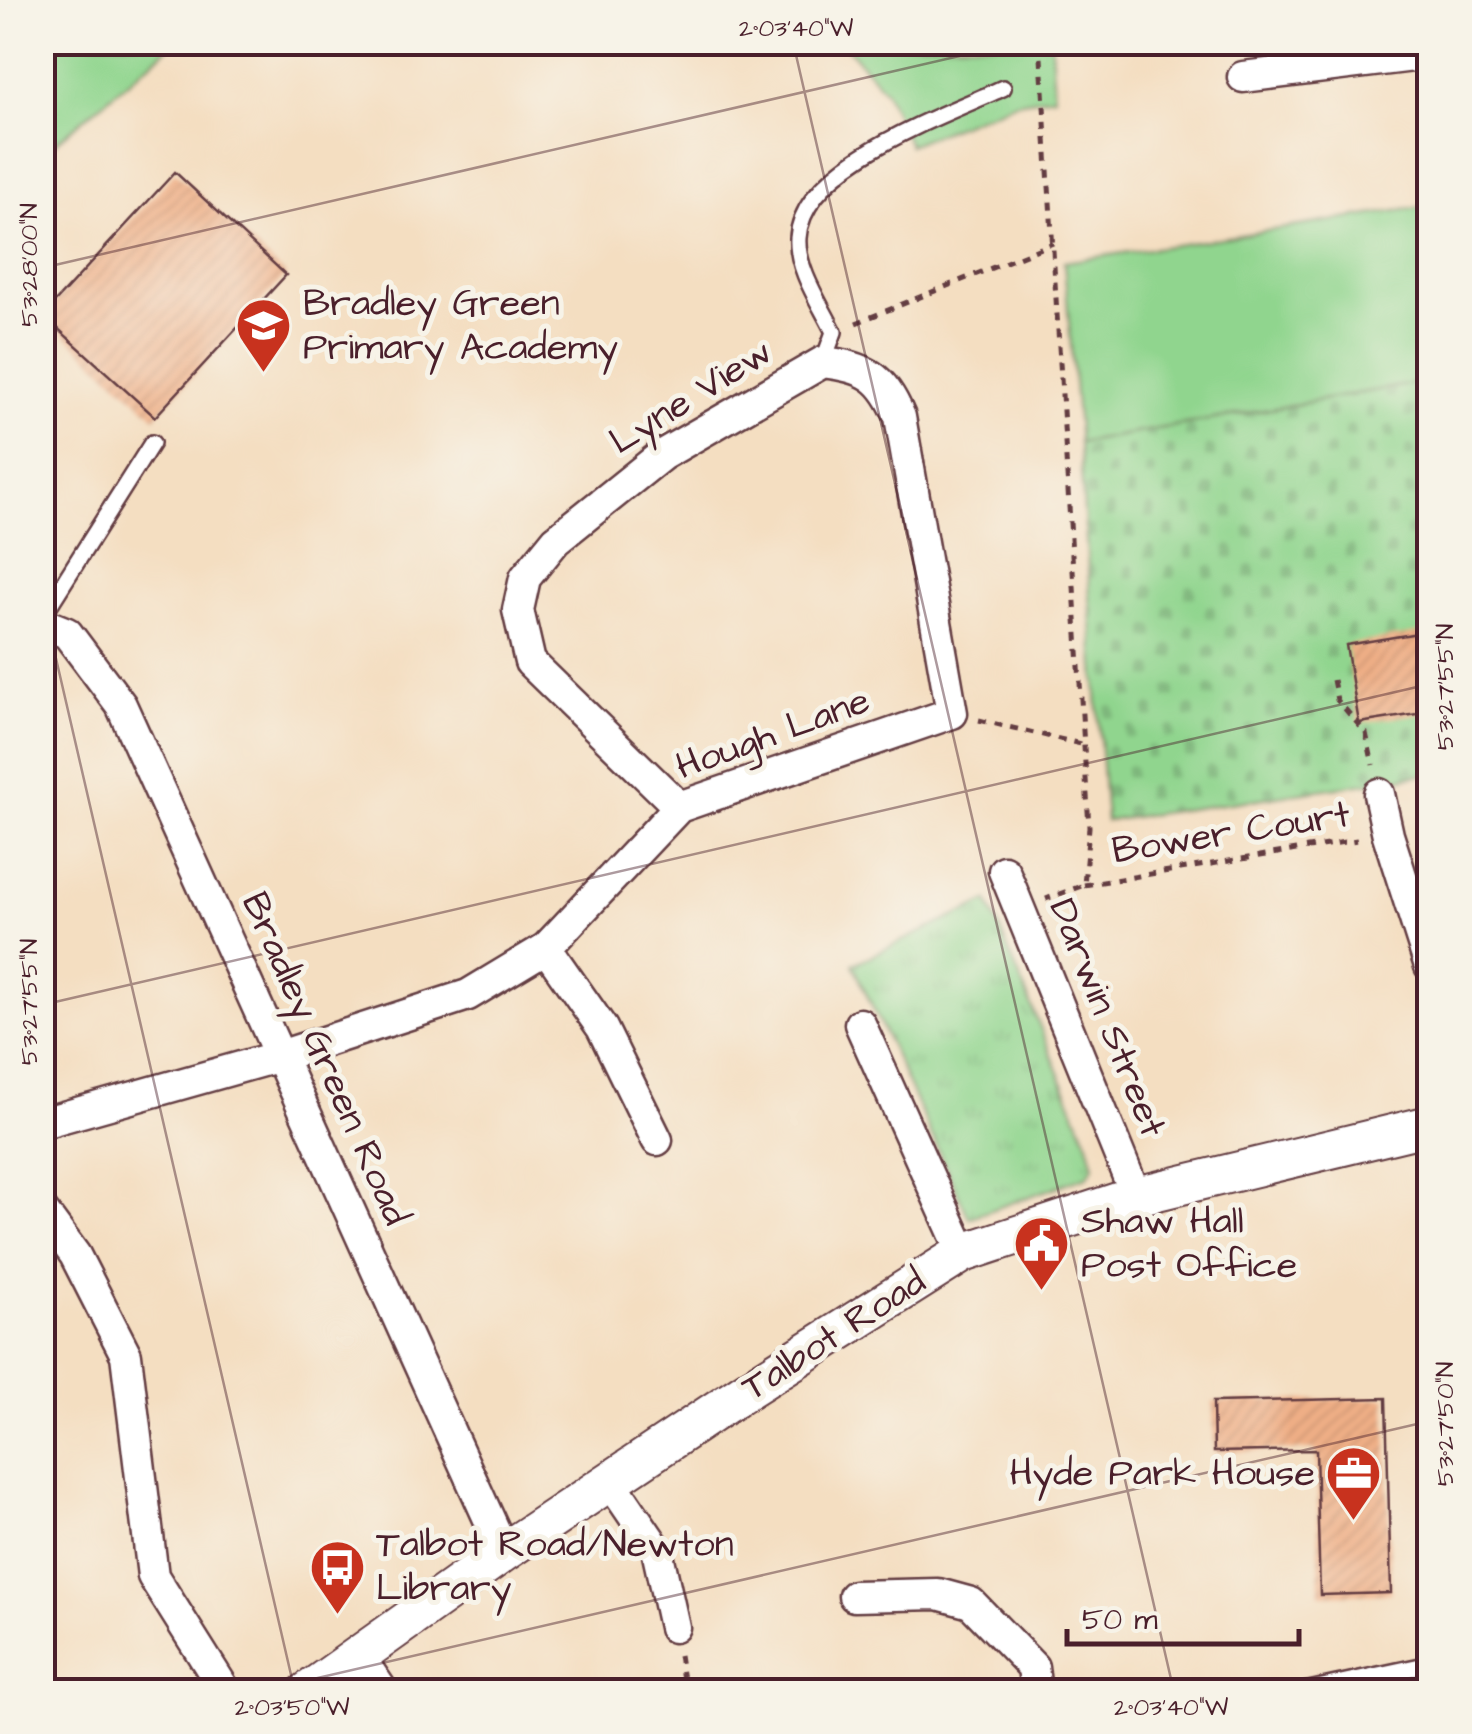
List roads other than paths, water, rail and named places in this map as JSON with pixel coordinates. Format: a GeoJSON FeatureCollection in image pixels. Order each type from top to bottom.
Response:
{"type":"FeatureCollection","features":[{"type":"Feature","properties":{"kind":"street"},"geometry":{"type":"LineString","coordinates":[[1243,77],[1283,57],[1430,54]]}},
{"type":"Feature","properties":{"kind":"street","name":"Lyne View"},"geometry":{"type":"LineString","coordinates":[[679,806],[530,662],[518,610],[526,578],[556,540],[662,455],[823,362],[875,376],[892,396],[900,417],[952,713]]}},
{"type":"Feature","properties":{"kind":"street","name":"Bradley Green Road"},"geometry":{"type":"LineString","coordinates":[[42,620],[68,634],[122,705],[504,1552]]}},
{"type":"Feature","properties":{"kind":"street","name":"Hough Lane"},"geometry":{"type":"LineString","coordinates":[[42,1123],[280,1056],[468,995],[546,948],[679,806],[952,713]]}},
{"type":"Feature","properties":{"kind":"street"},"geometry":{"type":"LineString","coordinates":[[1379,794],[1388,836],[1430,966]]}},
{"type":"Feature","properties":{"kind":"street","name":"Darwin Street"},"geometry":{"type":"LineString","coordinates":[[1004,870],[1136,1196]]}},
{"type":"Feature","properties":{"kind":"street"},"geometry":{"type":"LineString","coordinates":[[546,948],[602,1028],[657,1140]]}},
{"type":"Feature","properties":{"kind":"street"},"geometry":{"type":"LineString","coordinates":[[860,1024],[962,1253]]}},
{"type":"Feature","properties":{"kind":"street","name":"Talbot Road"},"geometry":{"type":"LineString","coordinates":[[307,1692],[504,1552],[962,1253],[1136,1196],[1430,1125]]}},
{"type":"Feature","properties":{"kind":"street"},"geometry":{"type":"LineString","coordinates":[[42,1210],[75,1255],[126,1355],[153,1576],[226,1692]]}},
{"type":"Feature","properties":{"kind":"street"},"geometry":{"type":"LineString","coordinates":[[610,1481],[656,1550],[674,1628]]}},
{"type":"Feature","properties":{"kind":"street"},"geometry":{"type":"LineString","coordinates":[[854,1596],[938,1594],[971,1603],[1033,1666],[1036,1692]]}},
{"type":"Feature","properties":{"kind":"street"},"geometry":{"type":"LineString","coordinates":[[358,1655],[382,1692]]}},
{"type":"Feature","properties":{"kind":"lane"},"geometry":{"type":"LineString","coordinates":[[823,362],[834,332],[805,271],[798,240],[802,218],[812,202],[831,178],[861,154],[1003,88]]}},
{"type":"Feature","properties":{"kind":"lane"},"geometry":{"type":"LineString","coordinates":[[42,620],[152,443]]}},
{"type":"Feature","properties":{"kind":"lane"},"geometry":{"type":"LineString","coordinates":[[1299,1692],[1430,1664]]}},
{"type":"Feature","properties":{"kind":"place","name":"Bradley Green Primary Academy"},"geometry":{"type":"Point","coordinates":[264,375]}},
{"type":"Feature","properties":{"kind":"place","name":"Shaw Hall Post Office"},"geometry":{"type":"Point","coordinates":[1042,1293]}},
{"type":"Feature","properties":{"kind":"place","name":"Hyde Park House"},"geometry":{"type":"Point","coordinates":[1354,1523]}},
{"type":"Feature","properties":{"kind":"place","name":"Talbot Road/Newton Library"},"geometry":{"type":"Point","coordinates":[337,1616]}}]}
